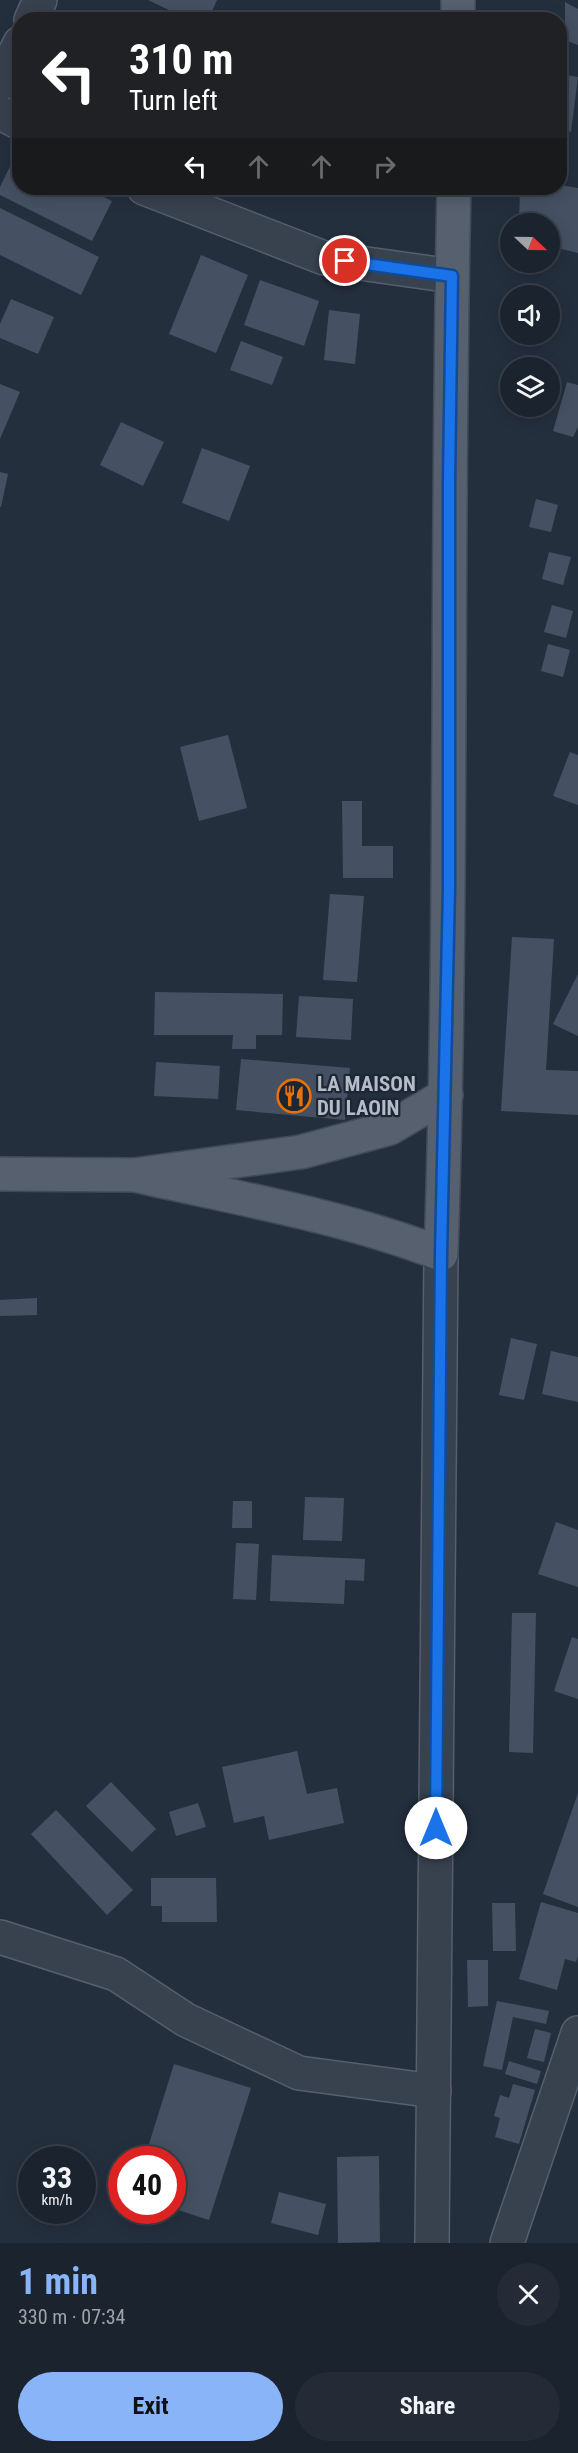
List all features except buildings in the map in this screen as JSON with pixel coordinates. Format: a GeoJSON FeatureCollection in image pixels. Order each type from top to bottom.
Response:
{"type":"FeatureCollection","features":[{"type":"Feature","properties":{"kind":"main road"},"geometry":{"type":"LineString","coordinates":[[134,1174],[323,1218],[405,1240],[441,1254],[446,1095],[454,195]]}},
{"type":"Feature","properties":{"kind":"main road"},"geometry":{"type":"LineString","coordinates":[[0,1174],[134,1174],[301,1152],[390,1128],[446,1095]]}},
{"type":"Feature","properties":{"kind":"street"},"geometry":{"type":"LineString","coordinates":[[0,84],[12,59]]}},
{"type":"Feature","properties":{"kind":"street"},"geometry":{"type":"LineString","coordinates":[[162,195],[324,258],[452,276]]}},
{"type":"Feature","properties":{"kind":"street"},"geometry":{"type":"LineString","coordinates":[[432,2243],[441,1254]]}},
{"type":"Feature","properties":{"kind":"street"},"geometry":{"type":"LineString","coordinates":[[0,1937],[116,1974],[186,2020],[299,2073],[434,2091]]}},
{"type":"Feature","properties":{"kind":"street"},"geometry":{"type":"LineString","coordinates":[[507,2243],[578,2033]]}},
{"type":"Feature","properties":{"kind":"place","name":"LA MAISON DU LAOIN"},"geometry":{"type":"Point","coordinates":[294,1096]}},
{"type":"Feature","properties":{"kind":"route"},"geometry":{"type":"LineString","coordinates":[[345,261],[452,276],[449,480],[449,888],[441,1254],[436,1828]]}}]}
